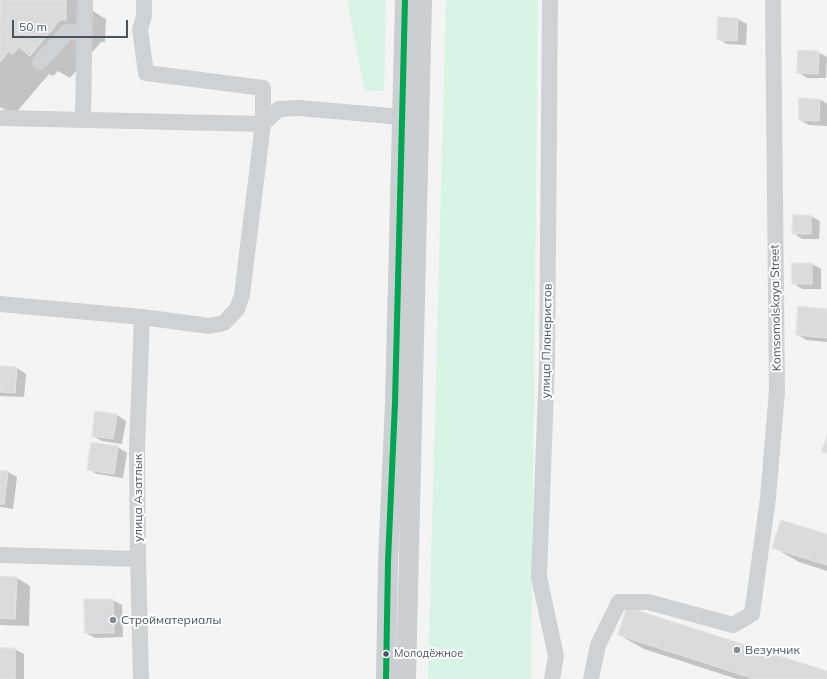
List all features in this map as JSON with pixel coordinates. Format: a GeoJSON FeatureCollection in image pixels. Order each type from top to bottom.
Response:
{"type":"FeatureCollection","features":[{"type":"Feature","properties":{"kind":"main road"},"geometry":{"type":"LineString","coordinates":[[386,679],[388,561],[395,403],[405,0]]}},
{"type":"Feature","properties":{"kind":"main road"},"geometry":{"type":"LineString","coordinates":[[406,679],[422,0]]}},
{"type":"Feature","properties":{"kind":"street"},"geometry":{"type":"LineString","coordinates":[[83,120],[85,0]]}},
{"type":"Feature","properties":{"kind":"street"},"geometry":{"type":"LineString","coordinates":[[0,304],[142,317],[209,326],[224,323],[237,309],[242,295],[263,124],[264,88],[146,72],[140,29],[144,16],[144,0]]}},
{"type":"Feature","properties":{"kind":"street","name":"улица Планеристов"},"geometry":{"type":"LineString","coordinates":[[550,0],[547,364],[539,578],[556,656],[552,679]]}},
{"type":"Feature","properties":{"kind":"street","name":"Komsomolskaya Street"},"geometry":{"type":"LineString","coordinates":[[591,679],[598,645],[620,602],[648,602],[733,626],[752,614],[768,498],[777,391],[772,0]]}},
{"type":"Feature","properties":{"kind":"street"},"geometry":{"type":"LineString","coordinates":[[40,62],[67,32],[85,33]]}},
{"type":"Feature","properties":{"kind":"street"},"geometry":{"type":"LineString","coordinates":[[0,118],[263,124],[279,109],[299,108],[402,117]]}},
{"type":"Feature","properties":{"kind":"street","name":"улица Азатлык"},"geometry":{"type":"LineString","coordinates":[[141,679],[137,448],[142,317]]}},
{"type":"Feature","properties":{"kind":"street"},"geometry":{"type":"LineString","coordinates":[[0,555],[138,559]]}},
{"type":"Feature","properties":{"kind":"green space"},"geometry":{"type":"Polygon","coordinates":[[[347,0],[386,0],[384,90],[365,92],[347,0]]]}},
{"type":"Feature","properties":{"kind":"green space"},"geometry":{"type":"Polygon","coordinates":[[[446,0],[538,0],[531,679],[428,679],[446,0]]]}},
{"type":"Feature","properties":{"kind":"building"},"geometry":{"type":"Polygon","coordinates":[[[1,0],[66,0],[66,20],[60,20],[30,56],[19,47],[13,54],[9,51],[0,62],[1,0]]]}},
{"type":"Feature","properties":{"kind":"building"},"geometry":{"type":"Polygon","coordinates":[[[718,17],[738,18],[737,41],[717,40],[718,17]]]}},
{"type":"Feature","properties":{"kind":"building"},"geometry":{"type":"Polygon","coordinates":[[[798,50],[819,51],[818,74],[797,73],[798,50]]]}},
{"type":"Feature","properties":{"kind":"building"},"geometry":{"type":"Polygon","coordinates":[[[799,98],[820,99],[819,121],[799,120],[799,98]]]}},
{"type":"Feature","properties":{"kind":"building"},"geometry":{"type":"Polygon","coordinates":[[[793,215],[811,215],[811,234],[792,234],[793,215]]]}},
{"type":"Feature","properties":{"kind":"building"},"geometry":{"type":"Polygon","coordinates":[[[792,263],[812,263],[812,284],[792,284],[792,263]]]}},
{"type":"Feature","properties":{"kind":"building"},"geometry":{"type":"Polygon","coordinates":[[[798,306],[827,309],[827,338],[796,335],[798,306]]]}},
{"type":"Feature","properties":{"kind":"building"},"geometry":{"type":"Polygon","coordinates":[[[0,366],[17,367],[15,393],[0,392],[0,366]]]}},
{"type":"Feature","properties":{"kind":"building"},"geometry":{"type":"Polygon","coordinates":[[[95,411],[117,414],[113,439],[92,436],[95,411]]]}},
{"type":"Feature","properties":{"kind":"building"},"geometry":{"type":"Polygon","coordinates":[[[827,435],[827,453],[822,452],[827,435]]]}},
{"type":"Feature","properties":{"kind":"building"},"geometry":{"type":"Polygon","coordinates":[[[91,442],[118,446],[114,474],[87,470],[91,442]]]}},
{"type":"Feature","properties":{"kind":"building"},"geometry":{"type":"Polygon","coordinates":[[[0,470],[8,471],[4,504],[0,504],[0,470]]]}},
{"type":"Feature","properties":{"kind":"building"},"geometry":{"type":"Polygon","coordinates":[[[781,520],[827,534],[827,565],[772,548],[781,520]]]}},
{"type":"Feature","properties":{"kind":"building"},"geometry":{"type":"Polygon","coordinates":[[[0,576],[17,577],[15,619],[0,618],[0,576]]]}},
{"type":"Feature","properties":{"kind":"building"},"geometry":{"type":"Polygon","coordinates":[[[84,599],[113,599],[114,633],[85,633],[84,599]]]}},
{"type":"Feature","properties":{"kind":"building"},"geometry":{"type":"Polygon","coordinates":[[[627,607],[827,671],[827,679],[755,679],[618,635],[627,607]]]}},
{"type":"Feature","properties":{"kind":"building"},"geometry":{"type":"Polygon","coordinates":[[[0,648],[15,648],[15,679],[0,679],[0,648]]]}},
{"type":"Feature","properties":{"kind":"transit line"},"geometry":{"type":"LineString","coordinates":[[386,679],[388,561],[395,403],[405,0]]}},
{"type":"Feature","properties":{"kind":"place","name":"Стройматериалы"},"geometry":{"type":"Point","coordinates":[113,620]}},
{"type":"Feature","properties":{"kind":"place","name":"Везунчик"},"geometry":{"type":"Point","coordinates":[737,650]}},
{"type":"Feature","properties":{"kind":"place","name":"Молодёжное"},"geometry":{"type":"Point","coordinates":[386,654]}}]}
